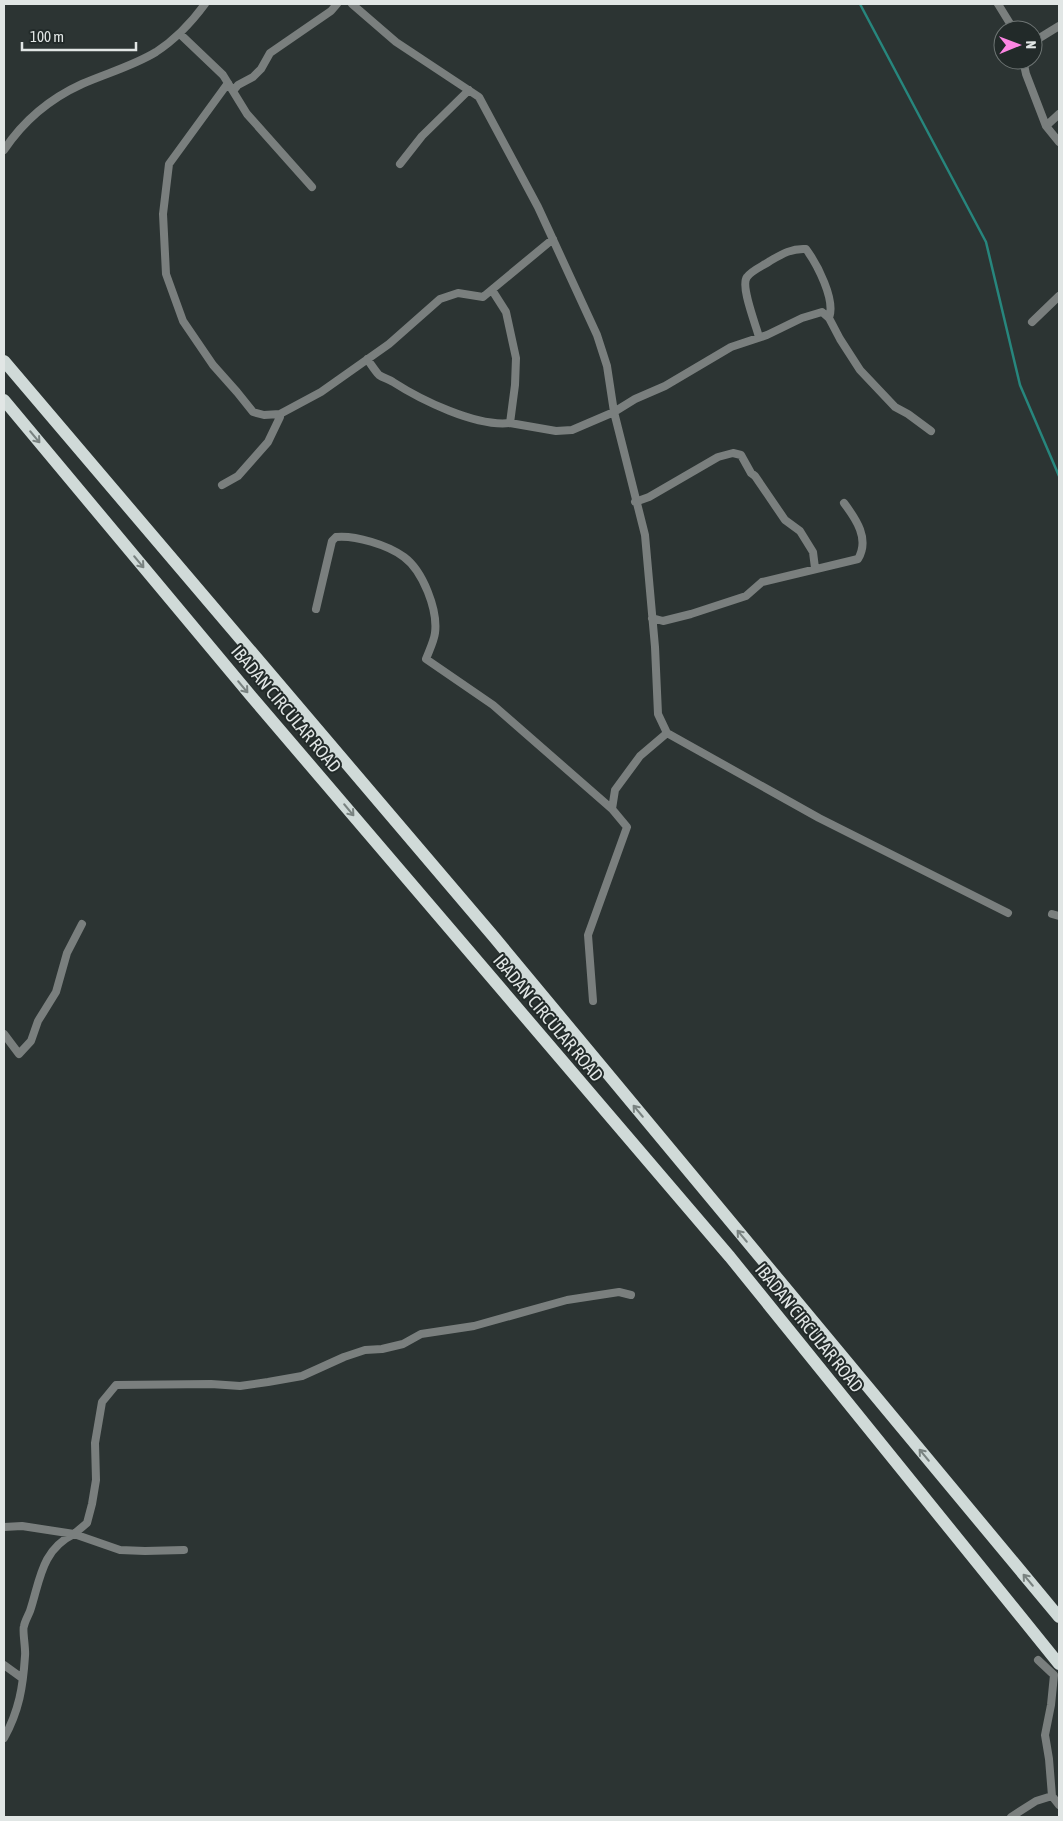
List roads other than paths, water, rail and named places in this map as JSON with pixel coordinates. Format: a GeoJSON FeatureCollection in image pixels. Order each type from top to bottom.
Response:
{"type":"FeatureCollection","features":[{"type":"Feature","properties":{"kind":"highway","name":"IBADAN CIRCULAR ROAD"},"geometry":{"type":"LineString","coordinates":[[4,361],[494,937],[1059,1617]]}},
{"type":"Feature","properties":{"kind":"highway","name":"IBADAN CIRCULAR ROAD"},"geometry":{"type":"LineString","coordinates":[[4,400],[251,696],[730,1258],[1059,1664]]}},
{"type":"Feature","properties":{"kind":"street"},"geometry":{"type":"LineString","coordinates":[[4,150],[15,134],[40,108],[82,84],[129,66],[156,52],[180,34],[205,4]]}},
{"type":"Feature","properties":{"kind":"street"},"geometry":{"type":"LineString","coordinates":[[233,91],[238,85],[253,77],[261,69],[270,53],[331,11],[337,4]]}},
{"type":"Feature","properties":{"kind":"street"},"geometry":{"type":"LineString","coordinates":[[352,4],[396,42],[479,97],[538,206],[597,334],[607,366],[614,412],[635,502],[645,535],[658,714],[668,733],[819,818],[1008,913]]}},
{"type":"Feature","properties":{"kind":"street"},"geometry":{"type":"LineString","coordinates":[[998,4],[1008,20]]}},
{"type":"Feature","properties":{"kind":"street"},"geometry":{"type":"LineString","coordinates":[[1043,36],[1059,26]]}},
{"type":"Feature","properties":{"kind":"street"},"geometry":{"type":"LineString","coordinates":[[180,34],[223,75],[247,114],[312,187]]}},
{"type":"Feature","properties":{"kind":"street"},"geometry":{"type":"LineString","coordinates":[[1025,70],[1046,126],[1059,142]]}},
{"type":"Feature","properties":{"kind":"street"},"geometry":{"type":"LineString","coordinates":[[228,83],[169,164],[163,214],[166,274],[184,321],[213,365],[253,412],[264,416],[280,414],[321,392],[389,344],[440,299],[458,293],[483,297],[553,239]]}},
{"type":"Feature","properties":{"kind":"street"},"geometry":{"type":"LineString","coordinates":[[400,164],[422,136],[469,90]]}},
{"type":"Feature","properties":{"kind":"street"},"geometry":{"type":"LineString","coordinates":[[1046,126],[1059,114]]}},
{"type":"Feature","properties":{"kind":"street"},"geometry":{"type":"LineString","coordinates":[[759,337],[745,291],[744,281],[754,271],[796,248],[806,249],[816,262],[831,304],[829,318]]}},
{"type":"Feature","properties":{"kind":"street"},"geometry":{"type":"LineString","coordinates":[[492,290],[506,312],[516,358],[510,423]]}},
{"type":"Feature","properties":{"kind":"street"},"geometry":{"type":"LineString","coordinates":[[1032,322],[1059,296]]}},
{"type":"Feature","properties":{"kind":"street"},"geometry":{"type":"LineString","coordinates":[[367,359],[379,375],[406,391],[440,407],[470,417],[503,424],[510,423],[556,431],[572,430],[614,412],[694,370],[731,347],[802,318],[822,312],[829,318],[860,370],[895,407],[930,430]]}},
{"type":"Feature","properties":{"kind":"street"},"geometry":{"type":"LineString","coordinates":[[222,485],[238,476],[268,442],[280,414]]}},
{"type":"Feature","properties":{"kind":"street"},"geometry":{"type":"LineString","coordinates":[[635,502],[649,497],[718,457],[733,453],[741,455],[751,473],[759,481],[785,520],[800,532],[813,552],[815,568]]}},
{"type":"Feature","properties":{"kind":"street"},"geometry":{"type":"LineString","coordinates":[[652,618],[663,621],[725,604],[746,596],[762,582],[858,559],[862,552],[862,534],[857,521],[844,503]]}},
{"type":"Feature","properties":{"kind":"street"},"geometry":{"type":"LineString","coordinates":[[316,609],[332,541],[336,537],[348,535],[384,547],[405,558],[424,582],[433,611],[435,633],[426,659],[493,705],[612,809],[627,827],[588,935],[593,1000]]}},
{"type":"Feature","properties":{"kind":"street"},"geometry":{"type":"LineString","coordinates":[[612,809],[615,790],[640,756],[668,733]]}},
{"type":"Feature","properties":{"kind":"street"},"geometry":{"type":"LineString","coordinates":[[4,1034],[19,1054],[31,1041],[38,1021],[56,992],[67,953],[82,924]]}},
{"type":"Feature","properties":{"kind":"street"},"geometry":{"type":"LineString","coordinates":[[4,1738],[19,1706],[25,1656],[23,1628],[30,1611],[35,1588],[43,1564],[66,1538],[87,1523],[96,1480],[95,1443],[102,1402],[116,1385],[211,1384],[240,1386],[268,1382],[302,1376],[344,1357],[365,1350],[382,1349],[404,1344],[421,1334],[474,1326],[567,1300],[618,1292],[631,1295]]}},
{"type":"Feature","properties":{"kind":"street"},"geometry":{"type":"LineString","coordinates":[[4,1527],[22,1526],[74,1534],[120,1550],[184,1550]]}},
{"type":"Feature","properties":{"kind":"street"},"geometry":{"type":"LineString","coordinates":[[1038,1660],[1054,1675],[1052,1706],[1045,1735],[1052,1796],[1059,1806]]}},
{"type":"Feature","properties":{"kind":"street"},"geometry":{"type":"LineString","coordinates":[[4,1665],[22,1678]]}},
{"type":"Feature","properties":{"kind":"street"},"geometry":{"type":"LineString","coordinates":[[1011,1817],[1036,1801],[1052,1796]]}},
{"type":"Feature","properties":{"kind":"waterway"},"geometry":{"type":"LineString","coordinates":[[860,4],[986,242],[1020,385],[1059,476]]}}]}
